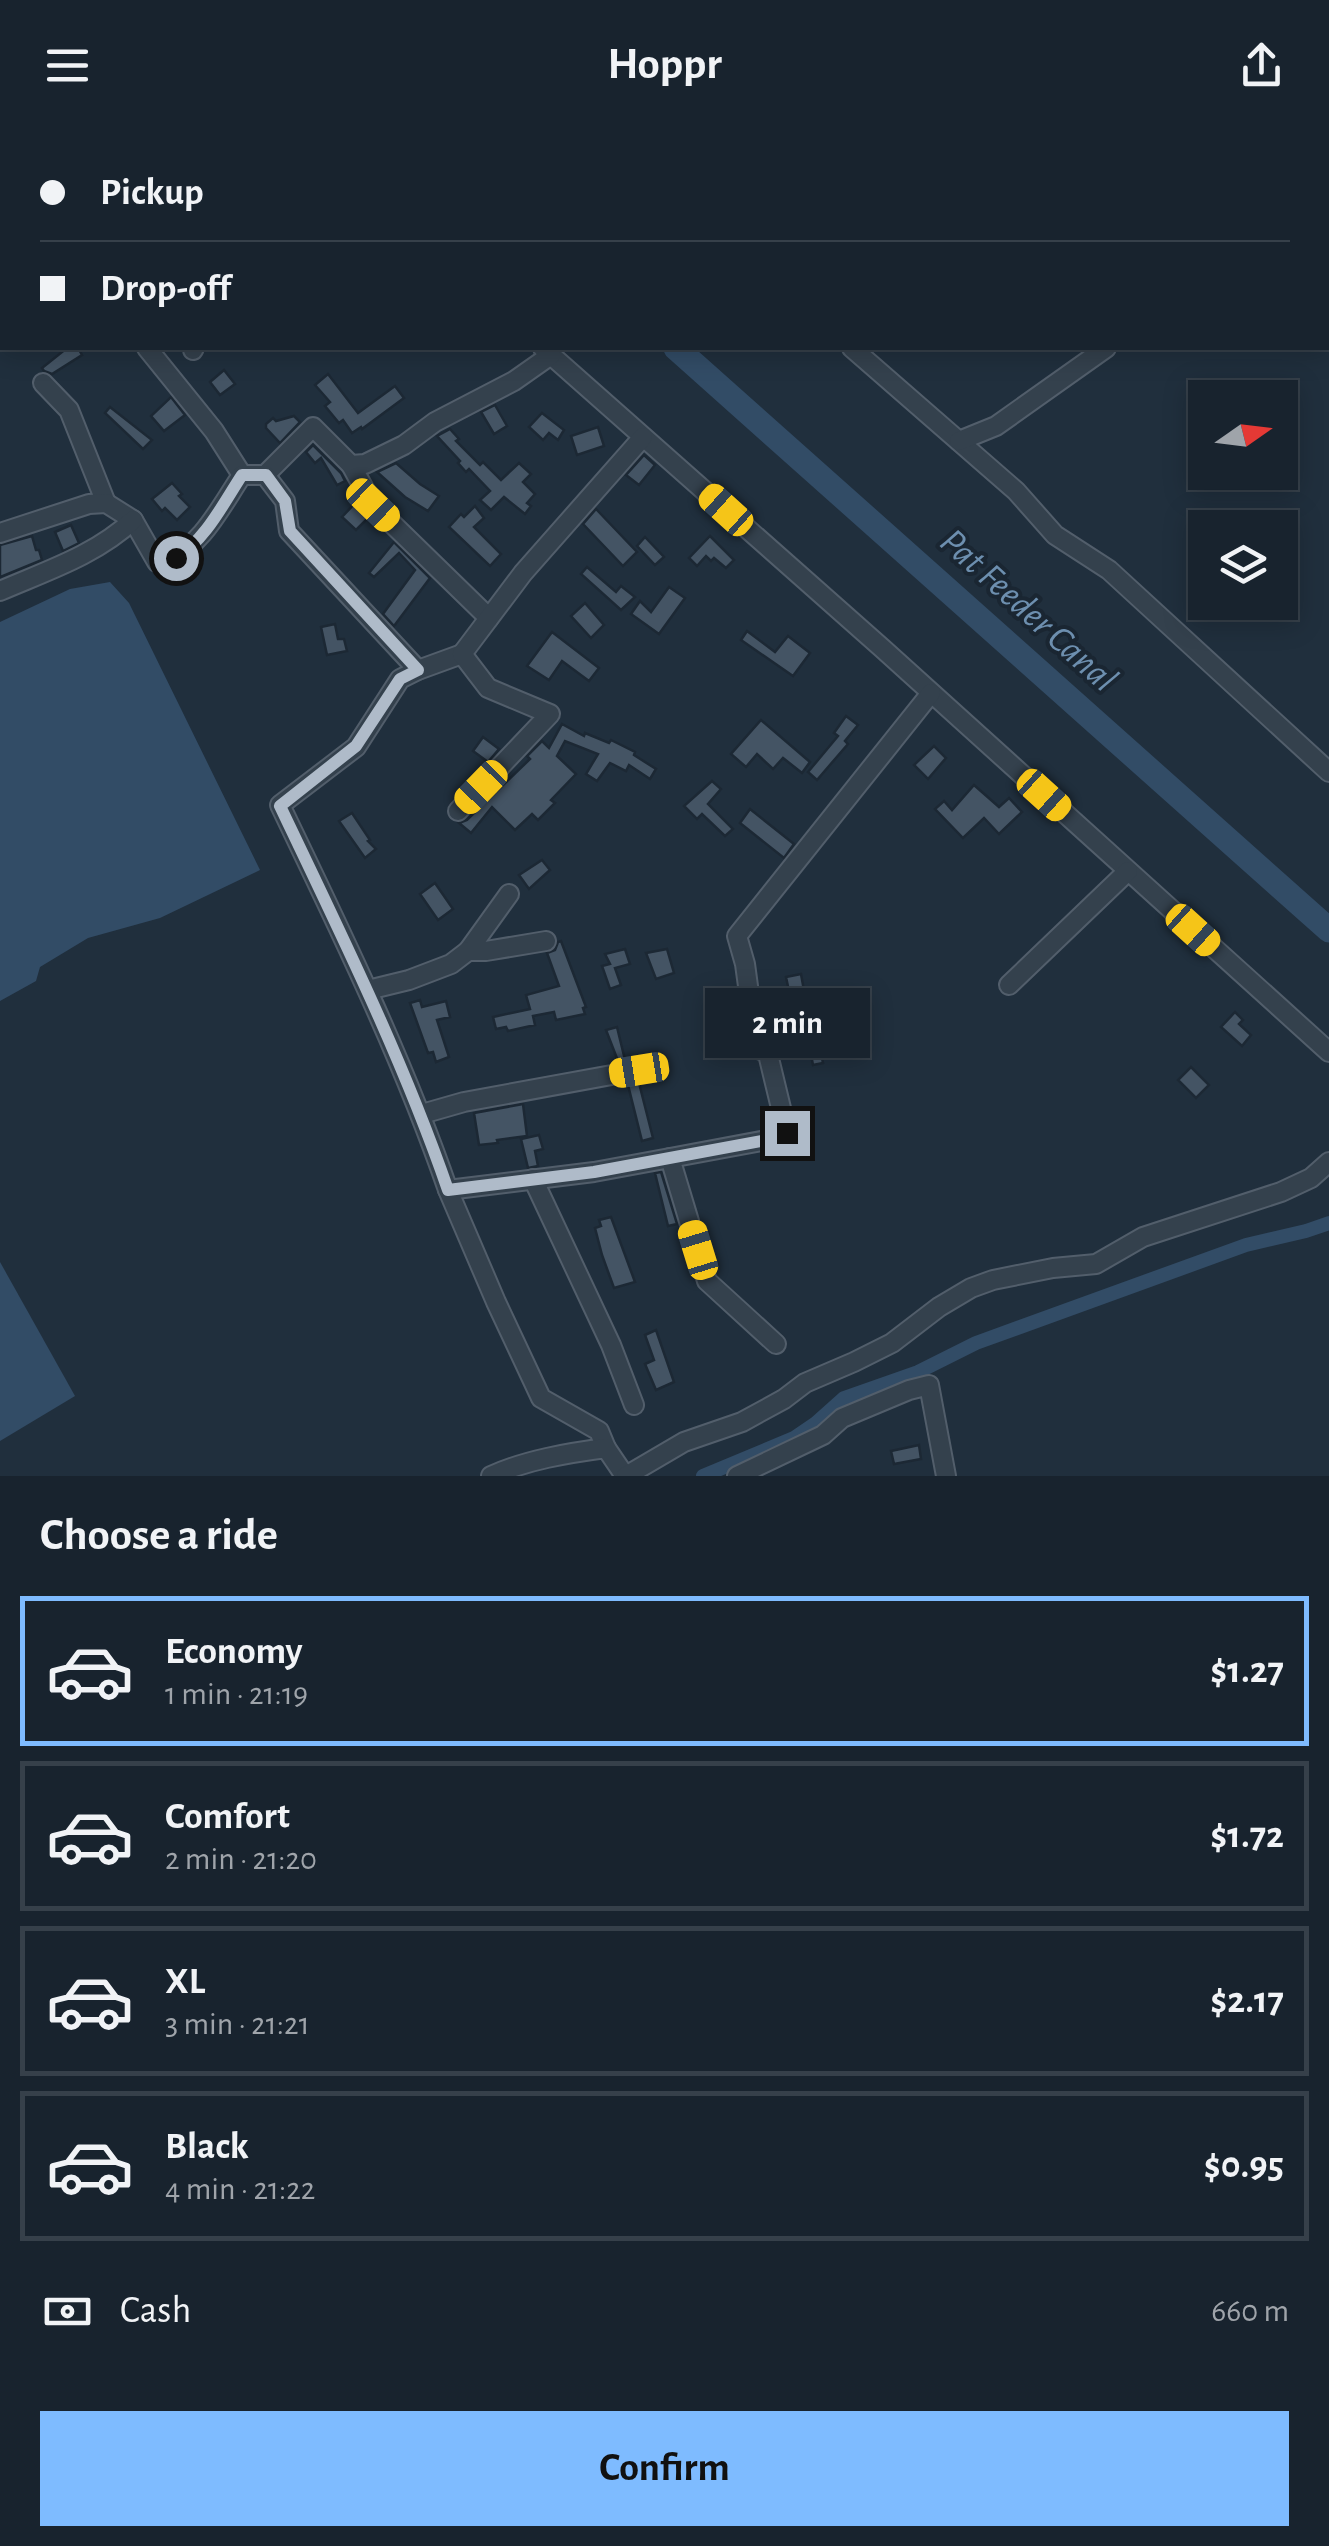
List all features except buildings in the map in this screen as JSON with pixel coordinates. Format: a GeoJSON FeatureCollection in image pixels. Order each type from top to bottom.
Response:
{"type":"FeatureCollection","features":[{"type":"Feature","properties":{"kind":"street"},"geometry":{"type":"LineString","coordinates":[[149,350],[214,431],[242,475]]}},
{"type":"Feature","properties":{"kind":"street"},"geometry":{"type":"LineString","coordinates":[[854,350],[1016,491],[1054,535],[1109,570],[1329,772]]}},
{"type":"Feature","properties":{"kind":"street"},"geometry":{"type":"LineString","coordinates":[[960,441],[996,426],[1103,350]]}},
{"type":"Feature","properties":{"kind":"street"},"geometry":{"type":"LineString","coordinates":[[351,465],[365,464],[404,445],[435,422],[514,380],[547,351],[1329,1052]]}},
{"type":"Feature","properties":{"kind":"street"},"geometry":{"type":"LineString","coordinates":[[43,383],[69,410],[106,504]]}},
{"type":"Feature","properties":{"kind":"street"},"geometry":{"type":"LineString","coordinates":[[242,475],[266,475],[313,427],[351,465],[373,505],[489,618]]}},
{"type":"Feature","properties":{"kind":"street"},"geometry":{"type":"LineString","coordinates":[[643,437],[523,573],[462,654],[400,679],[356,746],[280,806],[368,990],[422,1114],[448,1190],[541,1398],[599,1431],[625,1476],[684,1442],[742,1422],[805,1383],[892,1343],[971,1288],[1053,1268],[1096,1264],[1157,1231],[1281,1192],[1311,1178],[1329,1162]]}},
{"type":"Feature","properties":{"kind":"street"},"geometry":{"type":"LineString","coordinates":[[0,533],[89,504],[106,504],[133,520],[158,562],[164,564],[198,540],[242,475]]}},
{"type":"Feature","properties":{"kind":"street"},"geometry":{"type":"LineString","coordinates":[[266,475],[285,501],[290,531],[418,670]]}},
{"type":"Feature","properties":{"kind":"street"},"geometry":{"type":"LineString","coordinates":[[0,591],[80,556],[118,534],[133,520]]}},
{"type":"Feature","properties":{"kind":"street"},"geometry":{"type":"LineString","coordinates":[[458,811],[550,714],[488,688],[462,654]]}},
{"type":"Feature","properties":{"kind":"street"},"geometry":{"type":"LineString","coordinates":[[448,1190],[594,1172],[783,1137],[787,1133],[767,1050],[756,1045],[745,964],[737,936],[931,693]]}},
{"type":"Feature","properties":{"kind":"street"},"geometry":{"type":"LineString","coordinates":[[1009,985],[1128,871]]}},
{"type":"Feature","properties":{"kind":"street"},"geometry":{"type":"LineString","coordinates":[[368,990],[452,964],[468,951],[509,894]]}},
{"type":"Feature","properties":{"kind":"street"},"geometry":{"type":"LineString","coordinates":[[468,951],[546,940]]}},
{"type":"Feature","properties":{"kind":"street"},"geometry":{"type":"LineString","coordinates":[[422,1114],[496,1095],[639,1070]]}},
{"type":"Feature","properties":{"kind":"street"},"geometry":{"type":"LineString","coordinates":[[670,1158],[707,1281],[776,1344]]}},
{"type":"Feature","properties":{"kind":"street"},"geometry":{"type":"LineString","coordinates":[[533,1179],[611,1346],[634,1405]]}},
{"type":"Feature","properties":{"kind":"street"},"geometry":{"type":"LineString","coordinates":[[737,1476],[823,1435],[842,1418],[929,1385],[946,1476]]}},
{"type":"Feature","properties":{"kind":"street"},"geometry":{"type":"LineString","coordinates":[[491,1476],[606,1448]]}},
{"type":"Feature","properties":{"kind":"water"},"geometry":{"type":"Polygon","coordinates":[[[110,582],[129,603],[260,870],[160,918],[88,938],[40,967],[36,981],[0,1001],[0,622],[70,589],[110,582]]]}},
{"type":"Feature","properties":{"kind":"water"},"geometry":{"type":"Polygon","coordinates":[[[0,1262],[75,1396],[0,1441],[0,1262]]]}},
{"type":"Feature","properties":{"kind":"waterway","name":"Pat Feeder Canal"},"geometry":{"type":"LineString","coordinates":[[678,350],[1329,930]]}},
{"type":"Feature","properties":{"kind":"waterway"},"geometry":{"type":"LineString","coordinates":[[703,1476],[794,1438],[844,1398],[918,1372],[976,1343],[1246,1245],[1329,1223]]}},
{"type":"Feature","properties":{"kind":"route"},"geometry":{"type":"LineString","coordinates":[[176,558],[198,540],[242,475],[266,475],[285,501],[290,531],[418,670],[400,679],[356,746],[280,806],[368,990],[422,1114],[448,1190],[594,1172],[783,1137],[787,1133]]}}]}
